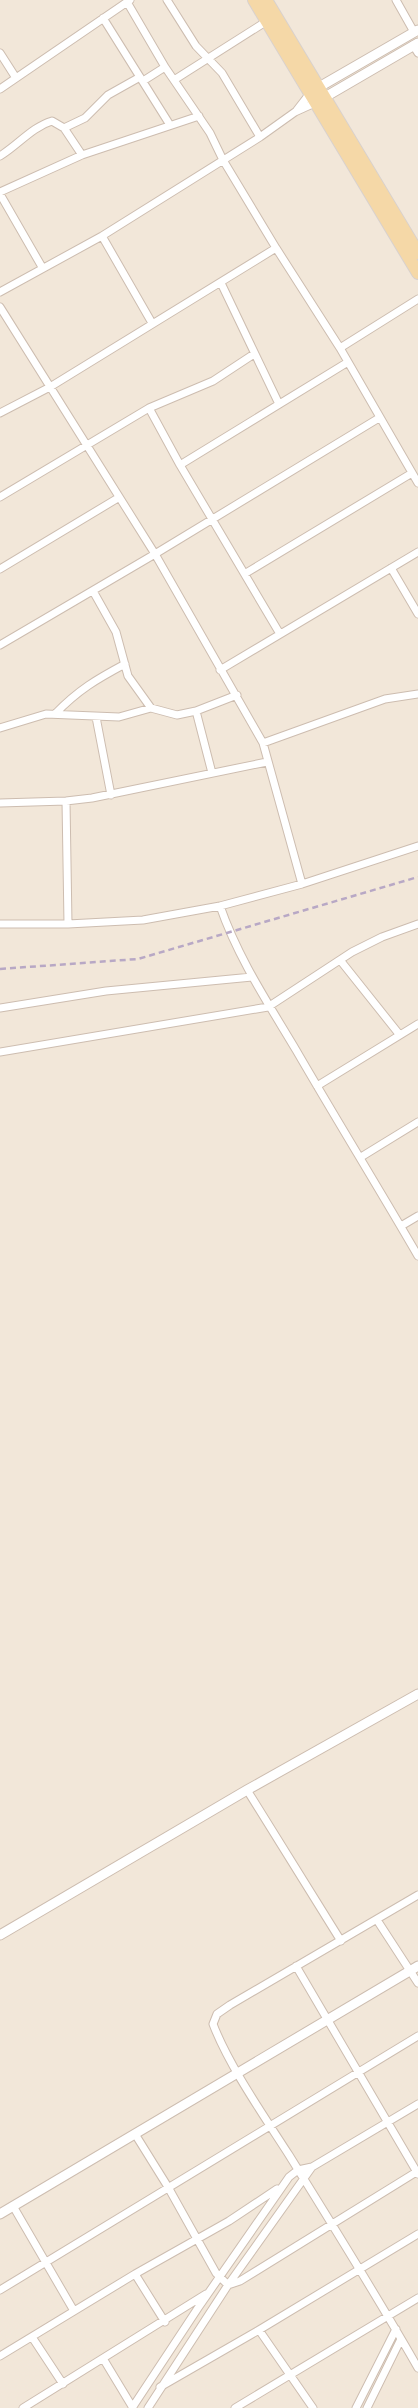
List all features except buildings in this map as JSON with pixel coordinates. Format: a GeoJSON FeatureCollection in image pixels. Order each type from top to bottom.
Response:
{"type":"FeatureCollection","features":[{"type":"Feature","properties":{"kind":"main road"},"geometry":{"type":"LineString","coordinates":[[254,0],[318,95],[418,252]]}},
{"type":"Feature","properties":{"kind":"main road"},"geometry":{"type":"LineString","coordinates":[[268,1],[318,95],[418,273]]}},
{"type":"Feature","properties":{"kind":"street"},"geometry":{"type":"LineString","coordinates":[[167,0],[207,59],[222,73],[260,137]]}},
{"type":"Feature","properties":{"kind":"street"},"geometry":{"type":"LineString","coordinates":[[0,292],[102,236],[260,137],[318,95],[416,31],[396,0]]}},
{"type":"Feature","properties":{"kind":"street"},"geometry":{"type":"LineString","coordinates":[[0,89],[128,1],[165,67],[210,133],[223,160],[276,248],[340,348],[379,418],[418,483]]}},
{"type":"Feature","properties":{"kind":"street"},"geometry":{"type":"LineString","coordinates":[[103,18],[170,125]]}},
{"type":"Feature","properties":{"kind":"street"},"geometry":{"type":"LineString","coordinates":[[174,80],[267,21]]}},
{"type":"Feature","properties":{"kind":"street"},"geometry":{"type":"LineString","coordinates":[[295,112],[318,95],[416,47]]}},
{"type":"Feature","properties":{"kind":"street"},"geometry":{"type":"LineString","coordinates":[[0,53],[16,78]]}},
{"type":"Feature","properties":{"kind":"street"},"geometry":{"type":"LineString","coordinates":[[64,128],[85,118],[108,95],[165,67]]}},
{"type":"Feature","properties":{"kind":"street"},"geometry":{"type":"LineString","coordinates":[[42,268],[0,193],[82,155],[199,116]]}},
{"type":"Feature","properties":{"kind":"street"},"geometry":{"type":"LineString","coordinates":[[0,156],[16,146],[41,125],[52,121],[64,128],[82,155]]}},
{"type":"Feature","properties":{"kind":"street"},"geometry":{"type":"LineString","coordinates":[[102,236],[152,323]]}},
{"type":"Feature","properties":{"kind":"street"},"geometry":{"type":"LineString","coordinates":[[0,413],[50,388],[152,323],[276,248]]}},
{"type":"Feature","properties":{"kind":"street"},"geometry":{"type":"LineString","coordinates":[[220,283],[279,404]]}},
{"type":"Feature","properties":{"kind":"street"},"geometry":{"type":"LineString","coordinates":[[340,348],[418,299]]}},
{"type":"Feature","properties":{"kind":"street"},"geometry":{"type":"LineString","coordinates":[[0,307],[118,498],[155,554],[220,670],[237,695],[263,743],[267,762],[302,884]]}},
{"type":"Feature","properties":{"kind":"street"},"geometry":{"type":"LineString","coordinates":[[0,497],[86,444],[150,408],[207,384],[254,354]]}},
{"type":"Feature","properties":{"kind":"street"},"geometry":{"type":"LineString","coordinates":[[180,465],[348,362]]}},
{"type":"Feature","properties":{"kind":"street"},"geometry":{"type":"LineString","coordinates":[[150,408],[180,465],[246,573],[280,634]]}},
{"type":"Feature","properties":{"kind":"street"},"geometry":{"type":"LineString","coordinates":[[0,645],[155,554],[379,418]]}},
{"type":"Feature","properties":{"kind":"street"},"geometry":{"type":"LineString","coordinates":[[246,573],[412,474]]}},
{"type":"Feature","properties":{"kind":"street"},"geometry":{"type":"LineString","coordinates":[[0,568],[118,498]]}},
{"type":"Feature","properties":{"kind":"street"},"geometry":{"type":"LineString","coordinates":[[220,670],[418,552]]}},
{"type":"Feature","properties":{"kind":"street"},"geometry":{"type":"LineString","coordinates":[[392,568],[418,614]]}},
{"type":"Feature","properties":{"kind":"street"},"geometry":{"type":"LineString","coordinates":[[93,591],[116,632],[128,676],[150,708]]}},
{"type":"Feature","properties":{"kind":"street"},"geometry":{"type":"LineString","coordinates":[[55,714],[75,694],[91,682],[125,664]]}},
{"type":"Feature","properties":{"kind":"street"},"geometry":{"type":"LineString","coordinates":[[263,743],[385,699],[418,694]]}},
{"type":"Feature","properties":{"kind":"street"},"geometry":{"type":"LineString","coordinates":[[0,728],[22,720],[55,714],[119,717],[150,708],[170,715],[196,711],[237,695]]}},
{"type":"Feature","properties":{"kind":"street"},"geometry":{"type":"LineString","coordinates":[[196,711],[212,773]]}},
{"type":"Feature","properties":{"kind":"street"},"geometry":{"type":"LineString","coordinates":[[96,717],[111,795]]}},
{"type":"Feature","properties":{"kind":"street"},"geometry":{"type":"LineString","coordinates":[[0,803],[66,801],[111,795],[267,762]]}},
{"type":"Feature","properties":{"kind":"street"},"geometry":{"type":"LineString","coordinates":[[66,801],[68,924]]}},
{"type":"Feature","properties":{"kind":"street"},"geometry":{"type":"LineString","coordinates":[[0,924],[68,924],[143,920],[220,906],[302,884],[418,846]]}},
{"type":"Feature","properties":{"kind":"street"},"geometry":{"type":"LineString","coordinates":[[220,906],[229,932],[268,1007],[361,1157],[418,1256]]}},
{"type":"Feature","properties":{"kind":"street"},"geometry":{"type":"LineString","coordinates":[[0,1052],[268,1007],[340,960],[382,937],[417,927]]}},
{"type":"Feature","properties":{"kind":"street"},"geometry":{"type":"LineString","coordinates":[[340,960],[399,1034]]}},
{"type":"Feature","properties":{"kind":"street"},"geometry":{"type":"LineString","coordinates":[[0,1008],[106,991],[252,976]]}},
{"type":"Feature","properties":{"kind":"street"},"geometry":{"type":"LineString","coordinates":[[317,1086],[399,1034],[418,1024]]}},
{"type":"Feature","properties":{"kind":"street"},"geometry":{"type":"LineString","coordinates":[[361,1157],[418,1122]]}},
{"type":"Feature","properties":{"kind":"street"},"geometry":{"type":"LineString","coordinates":[[401,1226],[418,1216]]}},
{"type":"Feature","properties":{"kind":"street"},"geometry":{"type":"LineString","coordinates":[[0,1935],[247,1790],[418,1694]]}},
{"type":"Feature","properties":{"kind":"street"},"geometry":{"type":"LineString","coordinates":[[247,1790],[341,1941]]}},
{"type":"Feature","properties":{"kind":"street"},"geometry":{"type":"LineString","coordinates":[[418,1895],[217,2014],[213,2024],[218,2038],[238,2072],[389,2315],[418,2368]]}},
{"type":"Feature","properties":{"kind":"street"},"geometry":{"type":"LineString","coordinates":[[377,1920],[414,1968],[418,1983]]}},
{"type":"Feature","properties":{"kind":"street"},"geometry":{"type":"LineString","coordinates":[[228,2285],[240,2280],[332,2222],[418,2172],[358,2074],[296,1966]]}},
{"type":"Feature","properties":{"kind":"street"},"geometry":{"type":"LineString","coordinates":[[0,2214],[414,1968]]}},
{"type":"Feature","properties":{"kind":"street"},"geometry":{"type":"LineString","coordinates":[[0,2290],[168,2187],[271,2127],[418,2036]]}},
{"type":"Feature","properties":{"kind":"street"},"geometry":{"type":"LineString","coordinates":[[0,2356],[135,2274],[247,2210],[281,2186],[298,2170],[312,2167],[418,2104]]}},
{"type":"Feature","properties":{"kind":"street"},"geometry":{"type":"LineString","coordinates":[[135,2134],[168,2187],[219,2278],[228,2285]]}},
{"type":"Feature","properties":{"kind":"street"},"geometry":{"type":"LineString","coordinates":[[148,2408],[160,2387],[228,2285],[312,2167]]}},
{"type":"Feature","properties":{"kind":"street"},"geometry":{"type":"LineString","coordinates":[[104,2360],[131,2407],[281,2186]]}},
{"type":"Feature","properties":{"kind":"street"},"geometry":{"type":"LineString","coordinates":[[13,2206],[74,2311]]}},
{"type":"Feature","properties":{"kind":"street"},"geometry":{"type":"LineString","coordinates":[[160,2387],[259,2330],[418,2234]]}},
{"type":"Feature","properties":{"kind":"street"},"geometry":{"type":"LineString","coordinates":[[135,2274],[165,2322]]}},
{"type":"Feature","properties":{"kind":"street"},"geometry":{"type":"LineString","coordinates":[[23,2408],[104,2360],[209,2293]]}},
{"type":"Feature","properties":{"kind":"street"},"geometry":{"type":"LineString","coordinates":[[235,2408],[418,2298]]}},
{"type":"Feature","properties":{"kind":"street"},"geometry":{"type":"LineString","coordinates":[[356,2408],[396,2328]]}},
{"type":"Feature","properties":{"kind":"street"},"geometry":{"type":"LineString","coordinates":[[259,2330],[292,2375],[313,2408]]}},
{"type":"Feature","properties":{"kind":"street"},"geometry":{"type":"LineString","coordinates":[[32,2337],[63,2384]]}},
{"type":"Feature","properties":{"kind":"street"},"geometry":{"type":"LineString","coordinates":[[367,2408],[401,2339]]}},
{"type":"Feature","properties":{"kind":"shaded area"},"geometry":{"type":"Polygon","coordinates":[[[0,0],[418,0],[418,2408],[0,2408],[0,0]]]}},
{"type":"Feature","properties":{"kind":"railway"},"geometry":{"type":"LineString","coordinates":[[0,969],[138,959],[418,877]]}}]}
